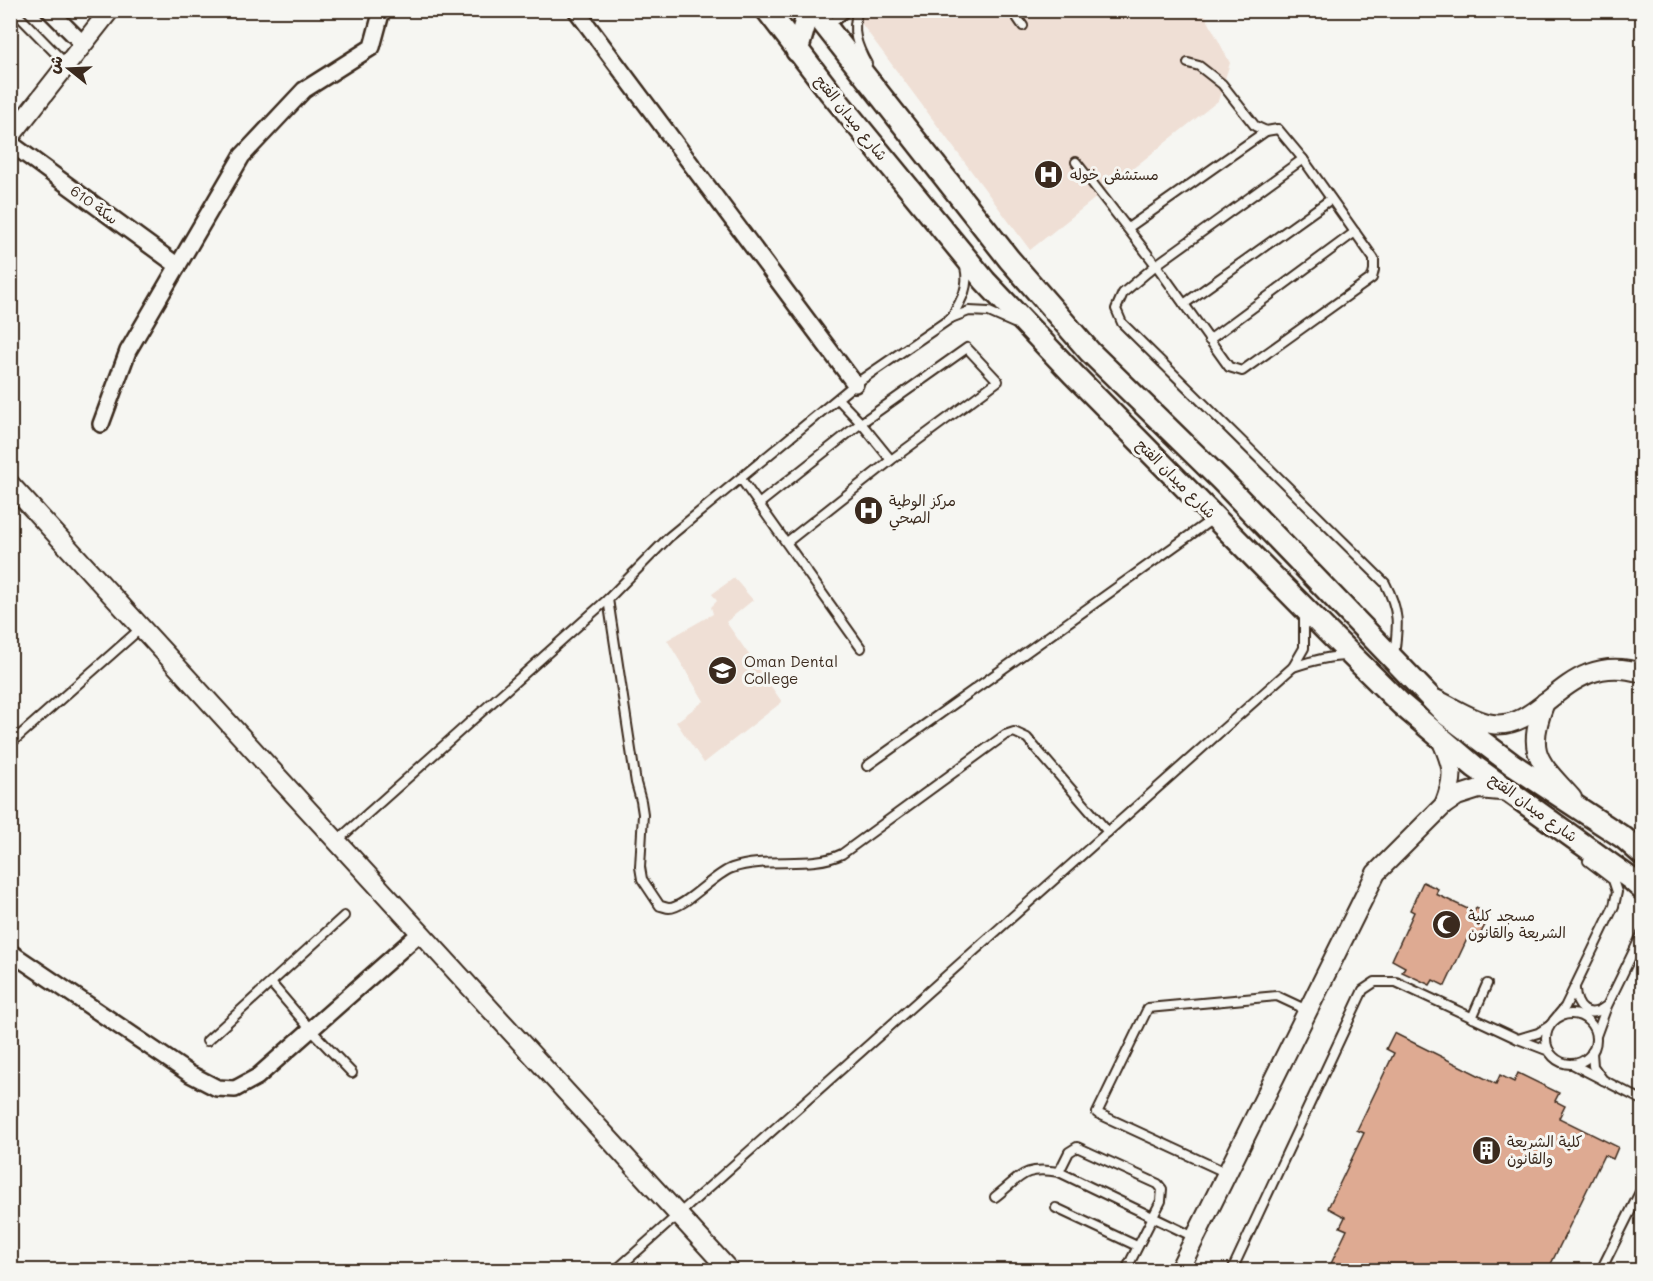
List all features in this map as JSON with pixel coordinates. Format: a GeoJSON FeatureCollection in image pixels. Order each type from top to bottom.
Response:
{"type":"FeatureCollection","features":[{"type":"Feature","properties":{"kind":"main road","name":"شارع ميدان الفتح"},"geometry":{"type":"LineString","coordinates":[[767,10],[793,37],[985,281],[1353,657],[1401,704],[1476,767],[1642,889]]}},
{"type":"Feature","properties":{"kind":"main road","name":"شارع ميدان الفتح"},"geometry":{"type":"LineString","coordinates":[[809,10],[1009,259],[1090,352],[1221,480],[1428,696],[1447,715],[1513,765],[1624,838],[1642,854]]}},
{"type":"Feature","properties":{"kind":"main road"},"geometry":{"type":"LineString","coordinates":[[793,37],[809,10]]}},
{"type":"Feature","properties":{"kind":"main road"},"geometry":{"type":"LineString","coordinates":[[793,37],[825,28]]}},
{"type":"Feature","properties":{"kind":"street"},"geometry":{"type":"LineString","coordinates":[[49,10],[83,44]]}},
{"type":"Feature","properties":{"kind":"street"},"geometry":{"type":"LineString","coordinates":[[10,137],[110,10]]}},
{"type":"Feature","properties":{"kind":"street"},"geometry":{"type":"LineString","coordinates":[[101,424],[128,351],[242,156],[304,90],[372,47],[382,10]]}},
{"type":"Feature","properties":{"kind":"street"},"geometry":{"type":"LineString","coordinates":[[576,10],[855,384]]}},
{"type":"Feature","properties":{"kind":"street","name":"سكة 610"},"geometry":{"type":"LineString","coordinates":[[10,143],[178,266]]}},
{"type":"Feature","properties":{"kind":"street"},"geometry":{"type":"LineString","coordinates":[[10,484],[729,1270]]}},
{"type":"Feature","properties":{"kind":"street"},"geometry":{"type":"LineString","coordinates":[[1428,696],[1491,724],[1507,724],[1529,715],[1575,680],[1599,669],[1627,668],[1642,673]]}},
{"type":"Feature","properties":{"kind":"street"},"geometry":{"type":"LineString","coordinates":[[1546,701],[1535,737],[1536,751],[1542,765],[1584,812]]}},
{"type":"Feature","properties":{"kind":"street"},"geometry":{"type":"LineString","coordinates":[[1440,737],[1453,777],[1444,805]]}},
{"type":"Feature","properties":{"kind":"street"},"geometry":{"type":"LineString","coordinates":[[1179,1270],[1376,873],[1444,805],[1457,796],[1479,789],[1511,792]]}},
{"type":"Feature","properties":{"kind":"street"},"geometry":{"type":"LineString","coordinates":[[10,952],[190,1074],[217,1088],[235,1089],[257,1077],[420,933]]}},
{"type":"Feature","properties":{"kind":"lane"},"geometry":{"type":"LineString","coordinates":[[13,10],[67,65]]}},
{"type":"Feature","properties":{"kind":"lane"},"geometry":{"type":"LineString","coordinates":[[825,28],[848,10]]}},
{"type":"Feature","properties":{"kind":"lane"},"geometry":{"type":"LineString","coordinates":[[858,10],[854,36],[887,105]]}},
{"type":"Feature","properties":{"kind":"lane"},"geometry":{"type":"LineString","coordinates":[[1012,10],[1023,26]]}},
{"type":"Feature","properties":{"kind":"lane"},"geometry":{"type":"LineString","coordinates":[[1188,63],[1199,66],[1222,84],[1255,126],[1266,131]]}},
{"type":"Feature","properties":{"kind":"lane"},"geometry":{"type":"LineString","coordinates":[[1076,162],[1156,265],[1229,367],[1242,371],[1372,278],[1374,270],[1374,259],[1303,159],[1278,129],[1266,131],[1128,228]]}},
{"type":"Feature","properties":{"kind":"lane"},"geometry":{"type":"LineString","coordinates":[[1303,159],[1156,265],[1123,293],[1116,309],[1122,323],[1385,583],[1395,601],[1398,623],[1394,660]]}},
{"type":"Feature","properties":{"kind":"lane"},"geometry":{"type":"LineString","coordinates":[[1184,304],[1331,199]]}},
{"type":"Feature","properties":{"kind":"lane"},"geometry":{"type":"LineString","coordinates":[[1209,340],[1355,232]]}},
{"type":"Feature","properties":{"kind":"lane"},"geometry":{"type":"LineString","coordinates":[[951,318],[968,284],[960,250]]}},
{"type":"Feature","properties":{"kind":"lane"},"geometry":{"type":"LineString","coordinates":[[336,841],[608,599],[669,537],[855,384],[951,318],[969,311],[989,312],[1034,333]]}},
{"type":"Feature","properties":{"kind":"lane"},"geometry":{"type":"LineString","coordinates":[[759,504],[861,423],[967,348],[998,381],[891,460],[787,542]]}},
{"type":"Feature","properties":{"kind":"lane"},"geometry":{"type":"LineString","coordinates":[[838,399],[891,460]]}},
{"type":"Feature","properties":{"kind":"lane"},"geometry":{"type":"LineString","coordinates":[[741,479],[861,648]]}},
{"type":"Feature","properties":{"kind":"lane"},"geometry":{"type":"LineString","coordinates":[[867,766],[1215,517]]}},
{"type":"Feature","properties":{"kind":"lane"},"geometry":{"type":"LineString","coordinates":[[608,599],[636,783],[643,814],[640,867],[642,879],[660,906],[670,908],[680,903],[728,870],[741,865],[761,862],[831,860],[843,854],[1005,735],[1014,732],[1027,738],[1108,832]]}},
{"type":"Feature","properties":{"kind":"lane"},"geometry":{"type":"LineString","coordinates":[[616,1270],[1293,667],[1304,648],[1304,607]]}},
{"type":"Feature","properties":{"kind":"lane"},"geometry":{"type":"LineString","coordinates":[[10,744],[141,628]]}},
{"type":"Feature","properties":{"kind":"lane"},"geometry":{"type":"LineString","coordinates":[[1293,667],[1335,656],[1353,657]]}},
{"type":"Feature","properties":{"kind":"lane"},"geometry":{"type":"LineString","coordinates":[[1548,1052],[1546,1035],[1575,987],[1614,906],[1617,892],[1613,880],[1579,853],[1562,830]]}},
{"type":"Feature","properties":{"kind":"lane"},"geometry":{"type":"LineString","coordinates":[[207,1041],[344,916]]}},
{"type":"Feature","properties":{"kind":"lane"},"geometry":{"type":"LineString","coordinates":[[1604,1081],[1593,1066],[1592,1052],[1607,1006],[1642,934]]}},
{"type":"Feature","properties":{"kind":"lane"},"geometry":{"type":"LineString","coordinates":[[1232,1270],[1363,990],[1376,982],[1396,982],[1548,1052],[1558,1061],[1572,1064],[1642,1101]]}},
{"type":"Feature","properties":{"kind":"lane"},"geometry":{"type":"LineString","coordinates":[[271,983],[352,1073]]}},
{"type":"Feature","properties":{"kind":"lane"},"geometry":{"type":"LineString","coordinates":[[1472,1018],[1487,984]]}},
{"type":"Feature","properties":{"kind":"lane"},"geometry":{"type":"LineString","coordinates":[[1575,987],[1575,998],[1582,1009],[1590,1013],[1598,1012],[1607,1006]]}},
{"type":"Feature","properties":{"kind":"lane"},"geometry":{"type":"LineString","coordinates":[[1227,1173],[1097,1113],[1148,1008],[1277,996],[1308,1010]]}},
{"type":"Feature","properties":{"kind":"lane"},"geometry":{"type":"LineString","coordinates":[[1518,1039],[1538,1033],[1562,1015],[1579,1015],[1592,1025],[1596,1038]]}},
{"type":"Feature","properties":{"kind":"lane"},"geometry":{"type":"LineString","coordinates":[[1572,1064],[1587,1058],[1592,1052]]}},
{"type":"Feature","properties":{"kind":"lane"},"geometry":{"type":"LineString","coordinates":[[1059,1172],[1069,1152],[1077,1147],[1158,1184],[1162,1189],[1161,1201],[1126,1270]]}},
{"type":"Feature","properties":{"kind":"lane"},"geometry":{"type":"LineString","coordinates":[[995,1197],[1028,1171],[1040,1169],[1059,1172],[1195,1238]]}},
{"type":"Feature","properties":{"kind":"lane"},"geometry":{"type":"LineString","coordinates":[[1600,1270],[1642,1188]]}},
{"type":"Feature","properties":{"kind":"lane"},"geometry":{"type":"LineString","coordinates":[[1056,1208],[1137,1246]]}},
{"type":"Feature","properties":{"kind":"shaded area","name":"مستشفى خوله"},"geometry":{"type":"Polygon","coordinates":[[[852,11],[1207,11],[1204,13],[1230,63],[1218,101],[1030,250],[852,11]]]}},
{"type":"Feature","properties":{"kind":"shaded area","name":"Oman Dental College"},"geometry":{"type":"Polygon","coordinates":[[[734,578],[753,600],[726,622],[782,702],[704,763],[676,722],[704,701],[667,640],[713,614],[711,607],[717,601],[712,594],[734,578]]]}},
{"type":"Feature","properties":{"kind":"building","name":"مسجد كلية الشريعة والقانون"},"geometry":{"type":"Polygon","coordinates":[[[1423,882],[1438,889],[1436,894],[1474,912],[1476,908],[1490,915],[1478,939],[1469,935],[1445,986],[1433,980],[1430,985],[1402,972],[1405,967],[1392,960],[1414,912],[1410,910],[1423,882]]]}},
{"type":"Feature","properties":{"kind":"building","name":"كلية الشريعة والقانون"},"geometry":{"type":"Polygon","coordinates":[[[1394,1033],[1496,1084],[1500,1075],[1514,1082],[1518,1073],[1559,1093],[1555,1101],[1565,1106],[1559,1118],[1618,1147],[1613,1159],[1604,1155],[1548,1270],[1328,1270],[1347,1230],[1340,1227],[1345,1217],[1328,1208],[1364,1133],[1357,1130],[1394,1053],[1386,1049],[1394,1033]]]}},
{"type":"Feature","properties":{"kind":"place","name":"مستشفى خوله"},"geometry":{"type":"Point","coordinates":[1049,175]}},
{"type":"Feature","properties":{"kind":"place","name":"مركز الوطية الصحي"},"geometry":{"type":"Point","coordinates":[868,510]}},
{"type":"Feature","properties":{"kind":"place","name":"Oman Dental College"},"geometry":{"type":"Point","coordinates":[723,671]}},
{"type":"Feature","properties":{"kind":"place","name":"مسجد كلية الشريعة والقانون"},"geometry":{"type":"Point","coordinates":[1447,925]}},
{"type":"Feature","properties":{"kind":"place","name":"كلية الشريعة والقانون"},"geometry":{"type":"Point","coordinates":[1486,1151]}}]}
